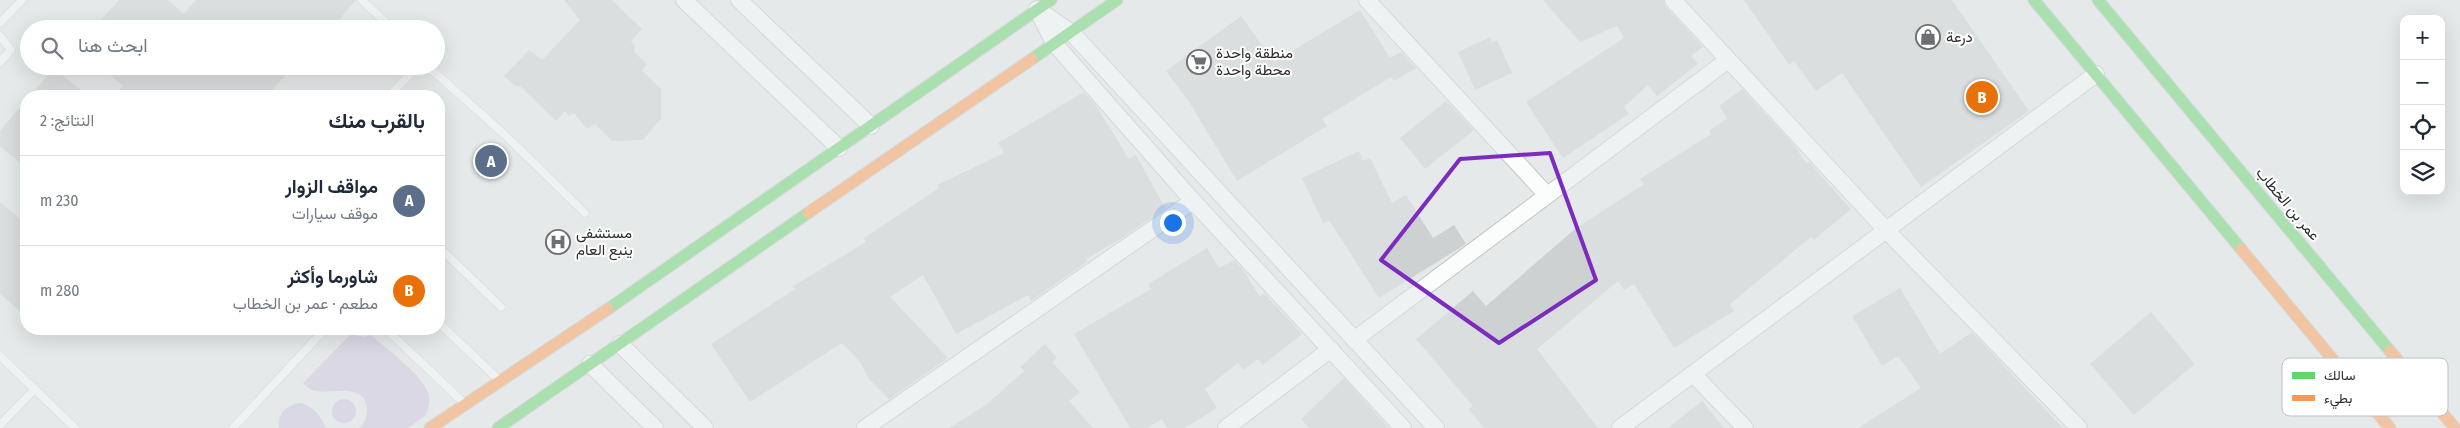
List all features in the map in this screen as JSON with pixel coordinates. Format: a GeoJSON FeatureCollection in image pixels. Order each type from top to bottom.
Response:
{"type":"FeatureCollection","features":[{"type":"Feature","properties":{"kind":"main road"},"geometry":{"type":"LineString","coordinates":[[498,428],[1118,0]]}},
{"type":"Feature","properties":{"kind":"main road"},"geometry":{"type":"LineString","coordinates":[[2034,0],[2332,358]]}},
{"type":"Feature","properties":{"kind":"main road","name":"عمر بن الخطاب"},"geometry":{"type":"LineString","coordinates":[[2098,0],[2397,358]]}},
{"type":"Feature","properties":{"kind":"main road"},"geometry":{"type":"LineString","coordinates":[[430,428],[871,126],[1044,4]]}},
{"type":"Feature","properties":{"kind":"main road"},"geometry":{"type":"LineString","coordinates":[[2380,416],[2390,428]]}},
{"type":"Feature","properties":{"kind":"main road","name":"عمر بن الخطاب"},"geometry":{"type":"LineString","coordinates":[[2445,416],[2455,428]]}},
{"type":"Feature","properties":{"kind":"street"},"geometry":{"type":"LineString","coordinates":[[684,0],[839,148]]}},
{"type":"Feature","properties":{"kind":"street"},"geometry":{"type":"LineString","coordinates":[[739,0],[871,126]]}},
{"type":"Feature","properties":{"kind":"street"},"geometry":{"type":"LineString","coordinates":[[1367,0],[1547,194]]}},
{"type":"Feature","properties":{"kind":"street"},"geometry":{"type":"LineString","coordinates":[[1673,0],[1886,230],[2079,428]]}},
{"type":"Feature","properties":{"kind":"street"},"geometry":{"type":"LineString","coordinates":[[1044,4],[1436,428]]}},
{"type":"Feature","properties":{"kind":"street"},"geometry":{"type":"LineString","coordinates":[[1044,4],[1054,43],[1193,201],[1403,428]]}},
{"type":"Feature","properties":{"kind":"street"},"geometry":{"type":"LineString","coordinates":[[1354,340],[1728,60]]}},
{"type":"Feature","properties":{"kind":"street"},"geometry":{"type":"LineString","coordinates":[[1620,428],[2096,74]]}},
{"type":"Feature","properties":{"kind":"street"},"geometry":{"type":"LineString","coordinates":[[865,428],[1193,201]]}},
{"type":"Feature","properties":{"kind":"street"},"geometry":{"type":"LineString","coordinates":[[620,344],[705,428]]}},
{"type":"Feature","properties":{"kind":"street"},"geometry":{"type":"LineString","coordinates":[[1226,428],[1331,349]]}},
{"type":"Feature","properties":{"kind":"street"},"geometry":{"type":"LineString","coordinates":[[590,364],[655,428]]}},
{"type":"Feature","properties":{"kind":"street"},"geometry":{"type":"LineString","coordinates":[[1693,374],[1745,428]]}},
{"type":"Feature","properties":{"kind":"lane"},"geometry":{"type":"LineString","coordinates":[[0,23],[22,0]]}},
{"type":"Feature","properties":{"kind":"lane"},"geometry":{"type":"LineString","coordinates":[[362,0],[383,20]]}},
{"type":"Feature","properties":{"kind":"lane"},"geometry":{"type":"LineString","coordinates":[[0,36],[11,50],[0,62]]}},
{"type":"Feature","properties":{"kind":"lane"},"geometry":{"type":"LineString","coordinates":[[395,90],[410,75]]}},
{"type":"Feature","properties":{"kind":"lane"},"geometry":{"type":"LineString","coordinates":[[438,75],[486,117],[585,213]]}},
{"type":"Feature","properties":{"kind":"lane"},"geometry":{"type":"LineString","coordinates":[[445,254],[501,307]]}},
{"type":"Feature","properties":{"kind":"lane"},"geometry":{"type":"LineString","coordinates":[[445,329],[501,381]]}},
{"type":"Feature","properties":{"kind":"lane"},"geometry":{"type":"LineString","coordinates":[[233,428],[320,335]]}},
{"type":"Feature","properties":{"kind":"lane"},"geometry":{"type":"LineString","coordinates":[[392,335],[466,404]]}},
{"type":"Feature","properties":{"kind":"lane"},"geometry":{"type":"LineString","coordinates":[[0,356],[74,428]]}},
{"type":"Feature","properties":{"kind":"lane"},"geometry":{"type":"LineString","coordinates":[[0,425],[34,390]]}},
{"type":"Feature","properties":{"kind":"highlighted area"},"geometry":{"type":"Polygon","coordinates":[[[1550,153],[1596,280],[1499,343],[1381,260],[1460,159],[1550,153]]]}},
{"type":"Feature","properties":{"kind":"shaded area"},"geometry":{"type":"Polygon","coordinates":[[[350,335],[364,337],[371,335],[419,378],[429,396],[429,404],[426,415],[408,428],[359,428],[364,423],[367,411],[365,401],[361,395],[346,391],[313,390],[303,383],[350,335]]]}},
{"type":"Feature","properties":{"kind":"shaded area"},"geometry":{"type":"Polygon","coordinates":[[[339,399],[349,399],[356,406],[356,416],[349,423],[339,423],[332,416],[332,406],[339,399]]]}},
{"type":"Feature","properties":{"kind":"shaded area"},"geometry":{"type":"Polygon","coordinates":[[[301,403],[310,407],[316,413],[326,428],[279,428],[281,414],[292,405],[301,403]]]}},
{"type":"Feature","properties":{"kind":"building"},"geometry":{"type":"Polygon","coordinates":[[[119,0],[168,0],[184,14],[196,0],[356,0],[339,20],[101,20],[119,0]]]}},
{"type":"Feature","properties":{"kind":"building"},"geometry":{"type":"Polygon","coordinates":[[[564,0],[612,0],[642,29],[631,41],[635,47],[634,52],[647,64],[642,70],[661,89],[661,119],[643,140],[612,141],[595,124],[587,129],[574,113],[569,116],[565,111],[556,121],[520,86],[517,87],[504,76],[529,50],[542,60],[580,20],[564,0]]]}},
{"type":"Feature","properties":{"kind":"building"},"geometry":{"type":"Polygon","coordinates":[[[1543,0],[1663,0],[1666,7],[1703,47],[1691,56],[1698,64],[1657,96],[1648,85],[1624,107],[1629,114],[1563,158],[1526,102],[1624,38],[1617,26],[1580,42],[1543,0]]]}},
{"type":"Feature","properties":{"kind":"building"},"geometry":{"type":"Polygon","coordinates":[[[1744,0],[1952,0],[2029,111],[1921,187],[1842,73],[1816,91],[1794,61],[1789,65],[1744,0]]]}},
{"type":"Feature","properties":{"kind":"building"},"geometry":{"type":"Polygon","coordinates":[[[1360,10],[1390,58],[1401,52],[1416,68],[1394,81],[1391,77],[1322,119],[1327,126],[1237,181],[1189,102],[1166,71],[1241,16],[1274,62],[1360,10]]]}},
{"type":"Feature","properties":{"kind":"building"},"geometry":{"type":"Polygon","coordinates":[[[1490,37],[1492,42],[1497,40],[1512,73],[1475,90],[1458,52],[1490,37]]]}},
{"type":"Feature","properties":{"kind":"building"},"geometry":{"type":"Polygon","coordinates":[[[48,75],[62,75],[81,90],[35,90],[48,75]]]}},
{"type":"Feature","properties":{"kind":"building"},"geometry":{"type":"Polygon","coordinates":[[[110,75],[286,75],[272,90],[119,90],[123,86],[110,75]]]}},
{"type":"Feature","properties":{"kind":"building"},"geometry":{"type":"Polygon","coordinates":[[[1742,89],[1793,144],[1807,164],[1809,162],[1851,209],[1814,240],[1811,237],[1730,304],[1734,311],[1674,348],[1634,284],[1624,290],[1618,281],[1537,349],[1598,428],[1484,428],[1469,409],[1473,406],[1416,339],[1473,291],[1486,306],[1575,229],[1644,184],[1640,179],[1711,134],[1709,131],[1727,118],[1719,106],[1742,89]]]}},
{"type":"Feature","properties":{"kind":"building"},"geometry":{"type":"Polygon","coordinates":[[[1084,92],[1097,107],[1129,159],[1136,155],[1165,208],[1119,240],[1086,259],[1088,261],[1031,301],[1028,295],[956,334],[923,275],[890,297],[948,358],[889,399],[868,378],[860,362],[842,343],[750,402],[711,344],[795,289],[793,286],[866,242],[864,238],[939,188],[937,185],[1004,153],[998,143],[1084,92]]]}},
{"type":"Feature","properties":{"kind":"building"},"geometry":{"type":"Polygon","coordinates":[[[1446,101],[1474,130],[1425,169],[1400,138],[1446,101]]]}},
{"type":"Feature","properties":{"kind":"building"},"geometry":{"type":"Polygon","coordinates":[[[20,107],[20,163],[0,146],[0,131],[20,107]]]}},
{"type":"Feature","properties":{"kind":"building"},"geometry":{"type":"Polygon","coordinates":[[[1359,151],[1363,161],[1370,158],[1392,203],[1406,195],[1433,238],[1454,225],[1466,244],[1379,298],[1329,220],[1323,223],[1302,178],[1359,151]]]}},
{"type":"Feature","properties":{"kind":"building"},"geometry":{"type":"Polygon","coordinates":[[[0,202],[20,219],[20,311],[0,294],[0,202]]]}},
{"type":"Feature","properties":{"kind":"building"},"geometry":{"type":"Polygon","coordinates":[[[1207,248],[1219,268],[1234,260],[1244,271],[1260,297],[1264,293],[1302,334],[1263,365],[1258,359],[1243,370],[1238,363],[1205,389],[1217,408],[1185,428],[1167,428],[1162,419],[1147,428],[1130,428],[1074,334],[1151,289],[1148,284],[1207,248]]]}},
{"type":"Feature","properties":{"kind":"building"},"geometry":{"type":"Polygon","coordinates":[[[1900,288],[1940,354],[1972,332],[2063,428],[1858,428],[1921,388],[1898,356],[1882,366],[1852,316],[1900,288]]]}},
{"type":"Feature","properties":{"kind":"building"},"geometry":{"type":"Polygon","coordinates":[[[2151,312],[2195,364],[2134,415],[2090,364],[2151,312]]]}},
{"type":"Feature","properties":{"kind":"building"},"geometry":{"type":"Polygon","coordinates":[[[1045,344],[1057,358],[1052,362],[1080,392],[1069,401],[1093,428],[949,428],[986,405],[1024,371],[1020,367],[1045,344]]]}},
{"type":"Feature","properties":{"kind":"building"},"geometry":{"type":"Polygon","coordinates":[[[1344,378],[1389,428],[1309,428],[1301,419],[1344,378]]]}},
{"type":"Feature","properties":{"kind":"building"},"geometry":{"type":"Polygon","coordinates":[[[1702,401],[1724,428],[1668,428],[1702,401]]]}},
{"type":"Feature","properties":{"kind":"traffic: fast"},"geometry":{"type":"LineString","coordinates":[[608,309],[1051,0]]}},
{"type":"Feature","properties":{"kind":"traffic: fast"},"geometry":{"type":"LineString","coordinates":[[1032,59],[1117,0]]}},
{"type":"Feature","properties":{"kind":"traffic: fast"},"geometry":{"type":"LineString","coordinates":[[2034,0],[2241,249]]}},
{"type":"Feature","properties":{"kind":"traffic: fast"},"geometry":{"type":"LineString","coordinates":[[2098,0],[2390,351]]}},
{"type":"Feature","properties":{"kind":"traffic: fast"},"geometry":{"type":"LineString","coordinates":[[498,428],[808,213]]}},
{"type":"Feature","properties":{"kind":"traffic: slow"},"geometry":{"type":"LineString","coordinates":[[808,213],[1032,59]]}},
{"type":"Feature","properties":{"kind":"traffic: slow"},"geometry":{"type":"LineString","coordinates":[[2241,249],[2332,358]]}},
{"type":"Feature","properties":{"kind":"traffic: slow"},"geometry":{"type":"LineString","coordinates":[[430,428],[608,309]]}},
{"type":"Feature","properties":{"kind":"traffic: slow"},"geometry":{"type":"LineString","coordinates":[[2390,351],[2396,358]]}},
{"type":"Feature","properties":{"kind":"traffic: slow"},"geometry":{"type":"LineString","coordinates":[[2380,416],[2390,428]]}},
{"type":"Feature","properties":{"kind":"traffic: slow"},"geometry":{"type":"LineString","coordinates":[[2445,416],[2455,428]]}},
{"type":"Feature","properties":{"kind":"place","name":"درعة"},"geometry":{"type":"Point","coordinates":[1928,37]}},
{"type":"Feature","properties":{"kind":"place","name":"منطقة واحدة محطة واحدة"},"geometry":{"type":"Point","coordinates":[1199,62]}},
{"type":"Feature","properties":{"kind":"place","name":"شاورما وأكثر"},"geometry":{"type":"Point","coordinates":[1982,97]}},
{"type":"Feature","properties":{"kind":"place","name":"مواقف الزوار"},"geometry":{"type":"Point","coordinates":[491,161]}},
{"type":"Feature","properties":{"kind":"place","name":"مستشفى ينبع العام"},"geometry":{"type":"Point","coordinates":[558,242]}}]}
